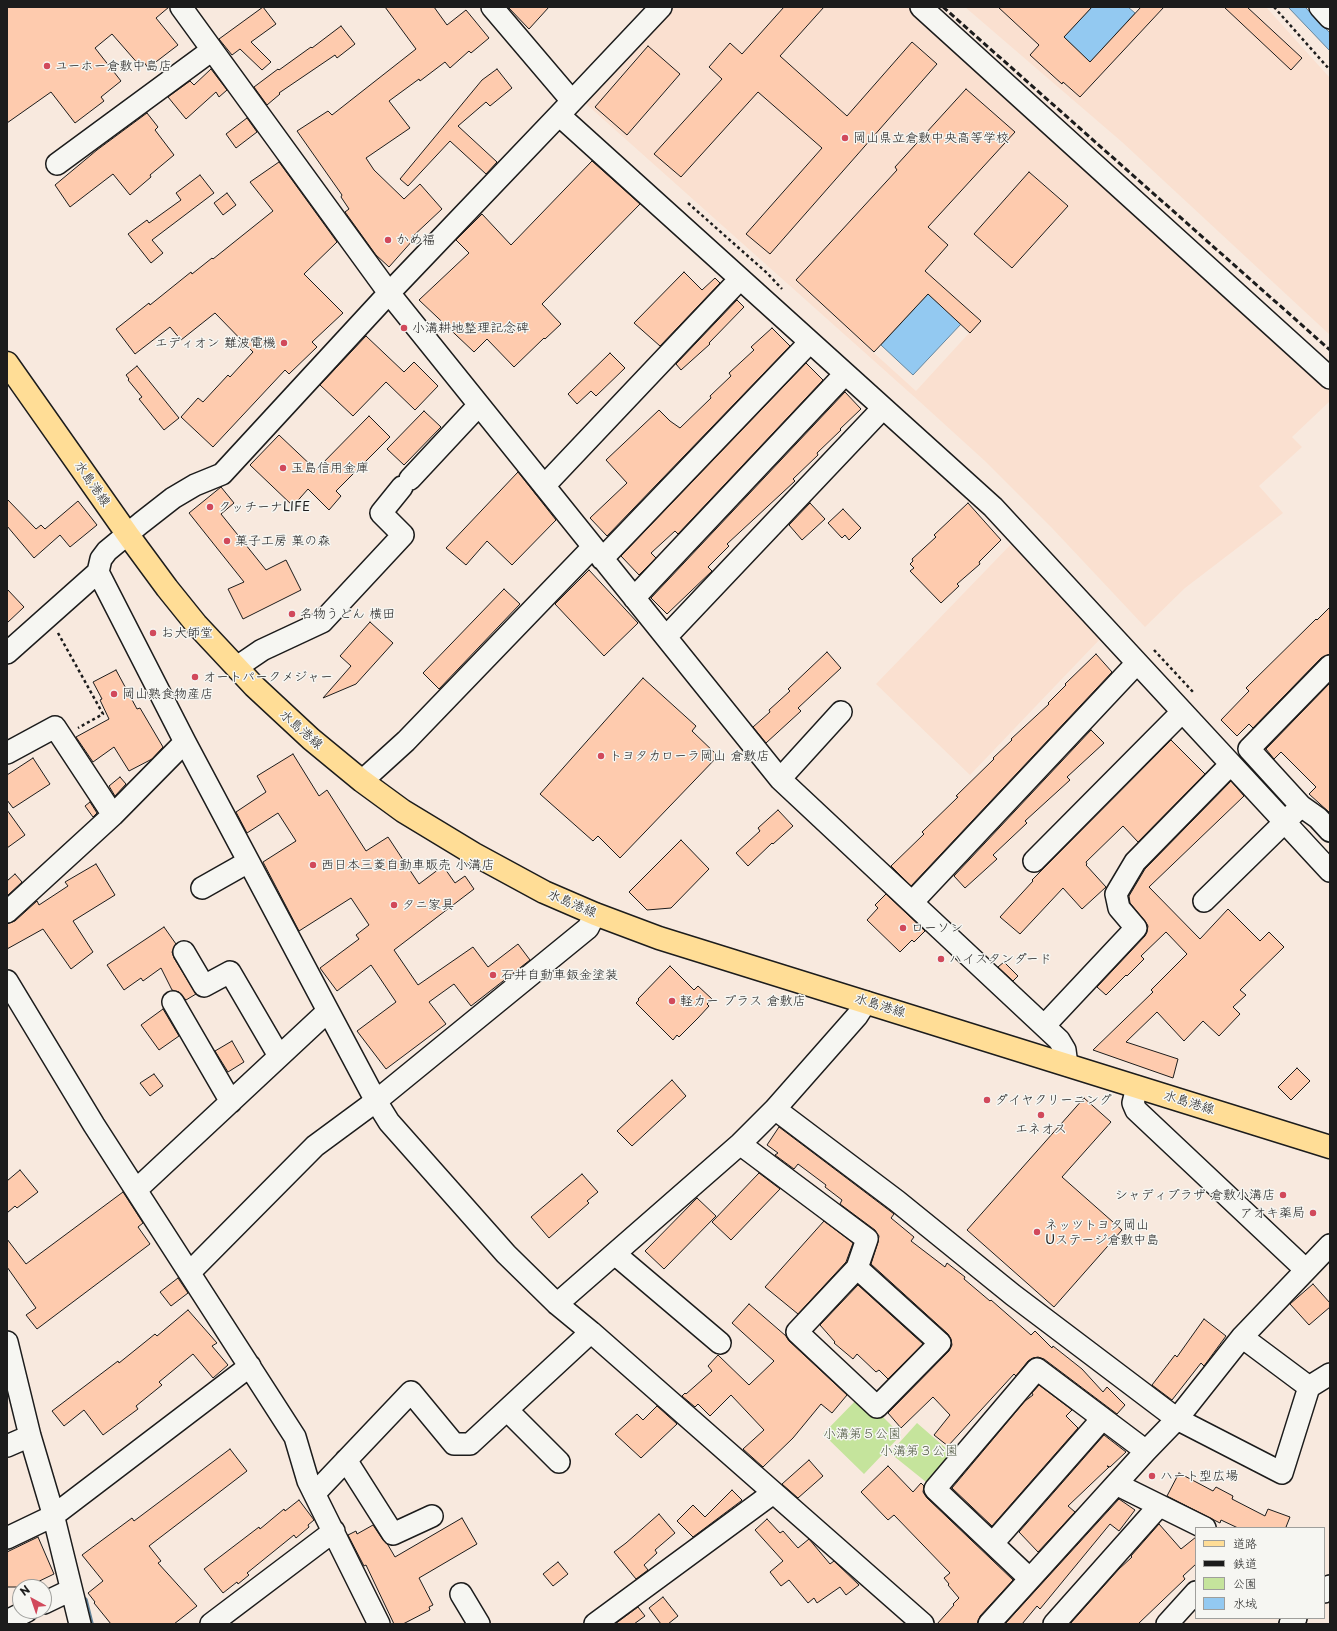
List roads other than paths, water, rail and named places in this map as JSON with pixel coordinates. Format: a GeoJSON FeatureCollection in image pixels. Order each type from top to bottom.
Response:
{"type":"FeatureCollection","features":[{"type":"Feature","properties":{"kind":"main road","name":"水島港線"},"geometry":{"type":"LineString","coordinates":[[9,369],[128,535],[196,624],[283,715],[362,781],[403,811],[474,854],[544,892],[659,938],[1330,1147]]}},
{"type":"Feature","properties":{"kind":"street"},"geometry":{"type":"LineString","coordinates":[[181,7],[389,293],[780,779],[1059,1040],[1065,1050],[1067,1066]]}},
{"type":"Feature","properties":{"kind":"street"},"geometry":{"type":"LineString","coordinates":[[492,7],[566,108],[740,279],[993,507],[1231,764],[1306,816]]}},
{"type":"Feature","properties":{"kind":"street"},"geometry":{"type":"LineString","coordinates":[[7,653],[98,572],[101,559],[107,551],[173,498],[195,485],[222,474],[389,293],[661,7]]}},
{"type":"Feature","properties":{"kind":"street"},"geometry":{"type":"LineString","coordinates":[[921,7],[1330,378]]}},
{"type":"Feature","properties":{"kind":"street"},"geometry":{"type":"LineString","coordinates":[[1320,7],[1330,18]]}},
{"type":"Feature","properties":{"kind":"street"},"geometry":{"type":"LineString","coordinates":[[57,164],[212,50]]}},
{"type":"Feature","properties":{"kind":"street"},"geometry":{"type":"LineString","coordinates":[[544,486],[740,279]]}},
{"type":"Feature","properties":{"kind":"street"},"geometry":{"type":"LineString","coordinates":[[362,781],[406,741],[598,553],[810,342]]}},
{"type":"Feature","properties":{"kind":"street"},"geometry":{"type":"LineString","coordinates":[[634,598],[846,374]]}},
{"type":"Feature","properties":{"kind":"street"},"geometry":{"type":"LineString","coordinates":[[237,667],[262,650],[322,622],[403,535],[380,513],[479,405]]}},
{"type":"Feature","properties":{"kind":"street"},"geometry":{"type":"LineString","coordinates":[[666,638],[883,408]]}},
{"type":"Feature","properties":{"kind":"street"},"geometry":{"type":"LineString","coordinates":[[98,572],[248,862],[376,1102],[389,1122],[506,1254],[557,1304],[591,1332],[923,1624]]}},
{"type":"Feature","properties":{"kind":"street"},"geometry":{"type":"LineString","coordinates":[[919,895],[1137,663]]}},
{"type":"Feature","properties":{"kind":"street"},"geometry":{"type":"LineString","coordinates":[[1330,666],[1249,749],[1306,816],[1330,871]]}},
{"type":"Feature","properties":{"kind":"street"},"geometry":{"type":"LineString","coordinates":[[780,779],[841,712]]}},
{"type":"Feature","properties":{"kind":"street"},"geometry":{"type":"LineString","coordinates":[[1034,862],[1182,712]]}},
{"type":"Feature","properties":{"kind":"street"},"geometry":{"type":"LineString","coordinates":[[7,753],[55,727],[113,815]]}},
{"type":"Feature","properties":{"kind":"street"},"geometry":{"type":"LineString","coordinates":[[7,912],[113,815],[185,742]]}},
{"type":"Feature","properties":{"kind":"street"},"geometry":{"type":"LineString","coordinates":[[1044,1026],[1136,928],[1118,908],[1116,894],[1135,862],[1231,764]]}},
{"type":"Feature","properties":{"kind":"street"},"geometry":{"type":"LineString","coordinates":[[1204,901],[1306,816]]}},
{"type":"Feature","properties":{"kind":"street"},"geometry":{"type":"LineString","coordinates":[[202,888],[248,862]]}},
{"type":"Feature","properties":{"kind":"street"},"geometry":{"type":"LineString","coordinates":[[190,1272],[315,1146],[376,1102],[588,928],[596,914]]}},
{"type":"Feature","properties":{"kind":"street"},"geometry":{"type":"LineString","coordinates":[[184,952],[204,986],[230,972],[280,1056]]}},
{"type":"Feature","properties":{"kind":"street"},"geometry":{"type":"LineString","coordinates":[[7,981],[94,1125],[295,1437],[308,1481],[379,1624]]}},
{"type":"Feature","properties":{"kind":"street"},"geometry":{"type":"LineString","coordinates":[[173,1002],[231,1102]]}},
{"type":"Feature","properties":{"kind":"street"},"geometry":{"type":"LineString","coordinates":[[557,1304],[740,1144],[775,1109],[856,1016],[866,1002]]}},
{"type":"Feature","properties":{"kind":"street"},"geometry":{"type":"LineString","coordinates":[[136,1190],[328,1011]]}},
{"type":"Feature","properties":{"kind":"street"},"geometry":{"type":"LineString","coordinates":[[1137,1087],[1133,1103],[1136,1110],[1306,1270]]}},
{"type":"Feature","properties":{"kind":"street"},"geometry":{"type":"LineString","coordinates":[[775,1109],[897,1201],[1013,1295],[1177,1419],[1282,1473],[1309,1387],[1330,1374]]}},
{"type":"Feature","properties":{"kind":"street"},"geometry":{"type":"LineString","coordinates":[[740,1144],[867,1239],[857,1268],[796,1332],[877,1407],[940,1343],[857,1268]]}},
{"type":"Feature","properties":{"kind":"street"},"geometry":{"type":"LineString","coordinates":[[988,1624],[1177,1419],[1242,1337],[1330,1245]]}},
{"type":"Feature","properties":{"kind":"street"},"geometry":{"type":"LineString","coordinates":[[615,1254],[720,1342]]}},
{"type":"Feature","properties":{"kind":"street"},"geometry":{"type":"LineString","coordinates":[[315,1493],[411,1392],[454,1444],[470,1444],[591,1332]]}},
{"type":"Feature","properties":{"kind":"street"},"geometry":{"type":"LineString","coordinates":[[1242,1337],[1309,1387]]}},
{"type":"Feature","properties":{"kind":"street"},"geometry":{"type":"LineString","coordinates":[[7,1342],[30,1436],[55,1511],[71,1590],[80,1624]]}},
{"type":"Feature","properties":{"kind":"street"},"geometry":{"type":"LineString","coordinates":[[7,1538],[55,1511],[250,1366]]}},
{"type":"Feature","properties":{"kind":"street"},"geometry":{"type":"LineString","coordinates":[[1029,1578],[936,1489],[1037,1369],[1146,1451]]}},
{"type":"Feature","properties":{"kind":"street"},"geometry":{"type":"LineString","coordinates":[[507,1410],[559,1462]]}},
{"type":"Feature","properties":{"kind":"street"},"geometry":{"type":"LineString","coordinates":[[993,1544],[1102,1418]]}},
{"type":"Feature","properties":{"kind":"street"},"geometry":{"type":"LineString","coordinates":[[7,1446],[30,1436]]}},
{"type":"Feature","properties":{"kind":"street"},"geometry":{"type":"LineString","coordinates":[[346,1460],[393,1534],[432,1516]]}},
{"type":"Feature","properties":{"kind":"street"},"geometry":{"type":"LineString","coordinates":[[1116,1484],[1203,1527]]}},
{"type":"Feature","properties":{"kind":"street"},"geometry":{"type":"LineString","coordinates":[[595,1624],[773,1493]]}},
{"type":"Feature","properties":{"kind":"street"},"geometry":{"type":"LineString","coordinates":[[1054,1624],[1159,1506]]}},
{"type":"Feature","properties":{"kind":"street"},"geometry":{"type":"LineString","coordinates":[[211,1624],[334,1531]]}},
{"type":"Feature","properties":{"kind":"street"},"geometry":{"type":"LineString","coordinates":[[52,1599],[71,1590]]}},
{"type":"Feature","properties":{"kind":"street"},"geometry":{"type":"LineString","coordinates":[[1167,1624],[1195,1593]]}},
{"type":"Feature","properties":{"kind":"street"},"geometry":{"type":"LineString","coordinates":[[462,1594],[479,1624]]}},
{"type":"Feature","properties":{"kind":"water"},"geometry":{"type":"Polygon","coordinates":[[[1092,7],[1128,7],[1135,13],[1090,62],[1064,37],[1092,7]]]}},
{"type":"Feature","properties":{"kind":"water"},"geometry":{"type":"Polygon","coordinates":[[[1288,7],[1305,7],[1330,33],[1330,51],[1288,7]]]}},
{"type":"Feature","properties":{"kind":"water"},"geometry":{"type":"Polygon","coordinates":[[[928,294],[961,324],[913,375],[881,345],[928,294]]]}},
{"type":"Feature","properties":{"kind":"waterway"},"geometry":{"type":"LineString","coordinates":[[85,1600],[91,1624]]}},
{"type":"Feature","properties":{"kind":"railway"},"geometry":{"type":"LineString","coordinates":[[943,7],[1330,350]]}},
{"type":"Feature","properties":{"kind":"place","name":"ユーホー倉敷中島店"},"geometry":{"type":"Point","coordinates":[47,66]}},
{"type":"Feature","properties":{"kind":"place","name":"岡山県立倉敷中央高等学校"},"geometry":{"type":"Point","coordinates":[845,138]}},
{"type":"Feature","properties":{"kind":"place","name":"かめ福"},"geometry":{"type":"Point","coordinates":[388,240]}},
{"type":"Feature","properties":{"kind":"place","name":"小溝耕地整理記念碑"},"geometry":{"type":"Point","coordinates":[404,328]}},
{"type":"Feature","properties":{"kind":"place","name":"エディオン 難波電機"},"geometry":{"type":"Point","coordinates":[284,343]}},
{"type":"Feature","properties":{"kind":"place","name":"玉島信用金庫"},"geometry":{"type":"Point","coordinates":[283,468]}},
{"type":"Feature","properties":{"kind":"place","name":"クッチーナLIFE"},"geometry":{"type":"Point","coordinates":[210,507]}},
{"type":"Feature","properties":{"kind":"place","name":"菓子工房 菓の森"},"geometry":{"type":"Point","coordinates":[227,541]}},
{"type":"Feature","properties":{"kind":"place","name":"名物うどん 横田"},"geometry":{"type":"Point","coordinates":[292,614]}},
{"type":"Feature","properties":{"kind":"place","name":"お大師堂"},"geometry":{"type":"Point","coordinates":[153,633]}},
{"type":"Feature","properties":{"kind":"place","name":"オートパークメジャー"},"geometry":{"type":"Point","coordinates":[195,677]}},
{"type":"Feature","properties":{"kind":"place","name":"岡山熟食物産店"},"geometry":{"type":"Point","coordinates":[114,694]}},
{"type":"Feature","properties":{"kind":"place","name":"トヨタカローラ岡山 倉敷店"},"geometry":{"type":"Point","coordinates":[601,756]}},
{"type":"Feature","properties":{"kind":"place","name":"西日本三菱自動車販売 小溝店"},"geometry":{"type":"Point","coordinates":[313,865]}},
{"type":"Feature","properties":{"kind":"place","name":"タニ家具"},"geometry":{"type":"Point","coordinates":[394,905]}},
{"type":"Feature","properties":{"kind":"place","name":"ローソン"},"geometry":{"type":"Point","coordinates":[903,928]}},
{"type":"Feature","properties":{"kind":"place","name":"ハイスタンダード"},"geometry":{"type":"Point","coordinates":[941,959]}},
{"type":"Feature","properties":{"kind":"place","name":"石井自動車鈑金塗装"},"geometry":{"type":"Point","coordinates":[493,975]}},
{"type":"Feature","properties":{"kind":"place","name":"軽カー プラス 倉敷店"},"geometry":{"type":"Point","coordinates":[672,1001]}},
{"type":"Feature","properties":{"kind":"place","name":"ダイヤクリーニング"},"geometry":{"type":"Point","coordinates":[987,1100]}},
{"type":"Feature","properties":{"kind":"place","name":"エネオス"},"geometry":{"type":"Point","coordinates":[1041,1115]}},
{"type":"Feature","properties":{"kind":"place","name":"シャディプラザ 倉敷小溝店"},"geometry":{"type":"Point","coordinates":[1283,1195]}},
{"type":"Feature","properties":{"kind":"place","name":"アオキ薬局"},"geometry":{"type":"Point","coordinates":[1313,1213]}},
{"type":"Feature","properties":{"kind":"place","name":"ネッツトヨタ岡山 Uステージ倉敷中島"},"geometry":{"type":"Point","coordinates":[1037,1232]}},
{"type":"Feature","properties":{"kind":"place","name":"ハート型広場"},"geometry":{"type":"Point","coordinates":[1152,1476]}},
{"type":"Feature","properties":{"kind":"park label","name":"小溝第５公園"},"geometry":{"type":"Point","coordinates":[862,1434]}},
{"type":"Feature","properties":{"kind":"park label","name":"小溝第３公園"},"geometry":{"type":"Point","coordinates":[919,1451]}}]}
